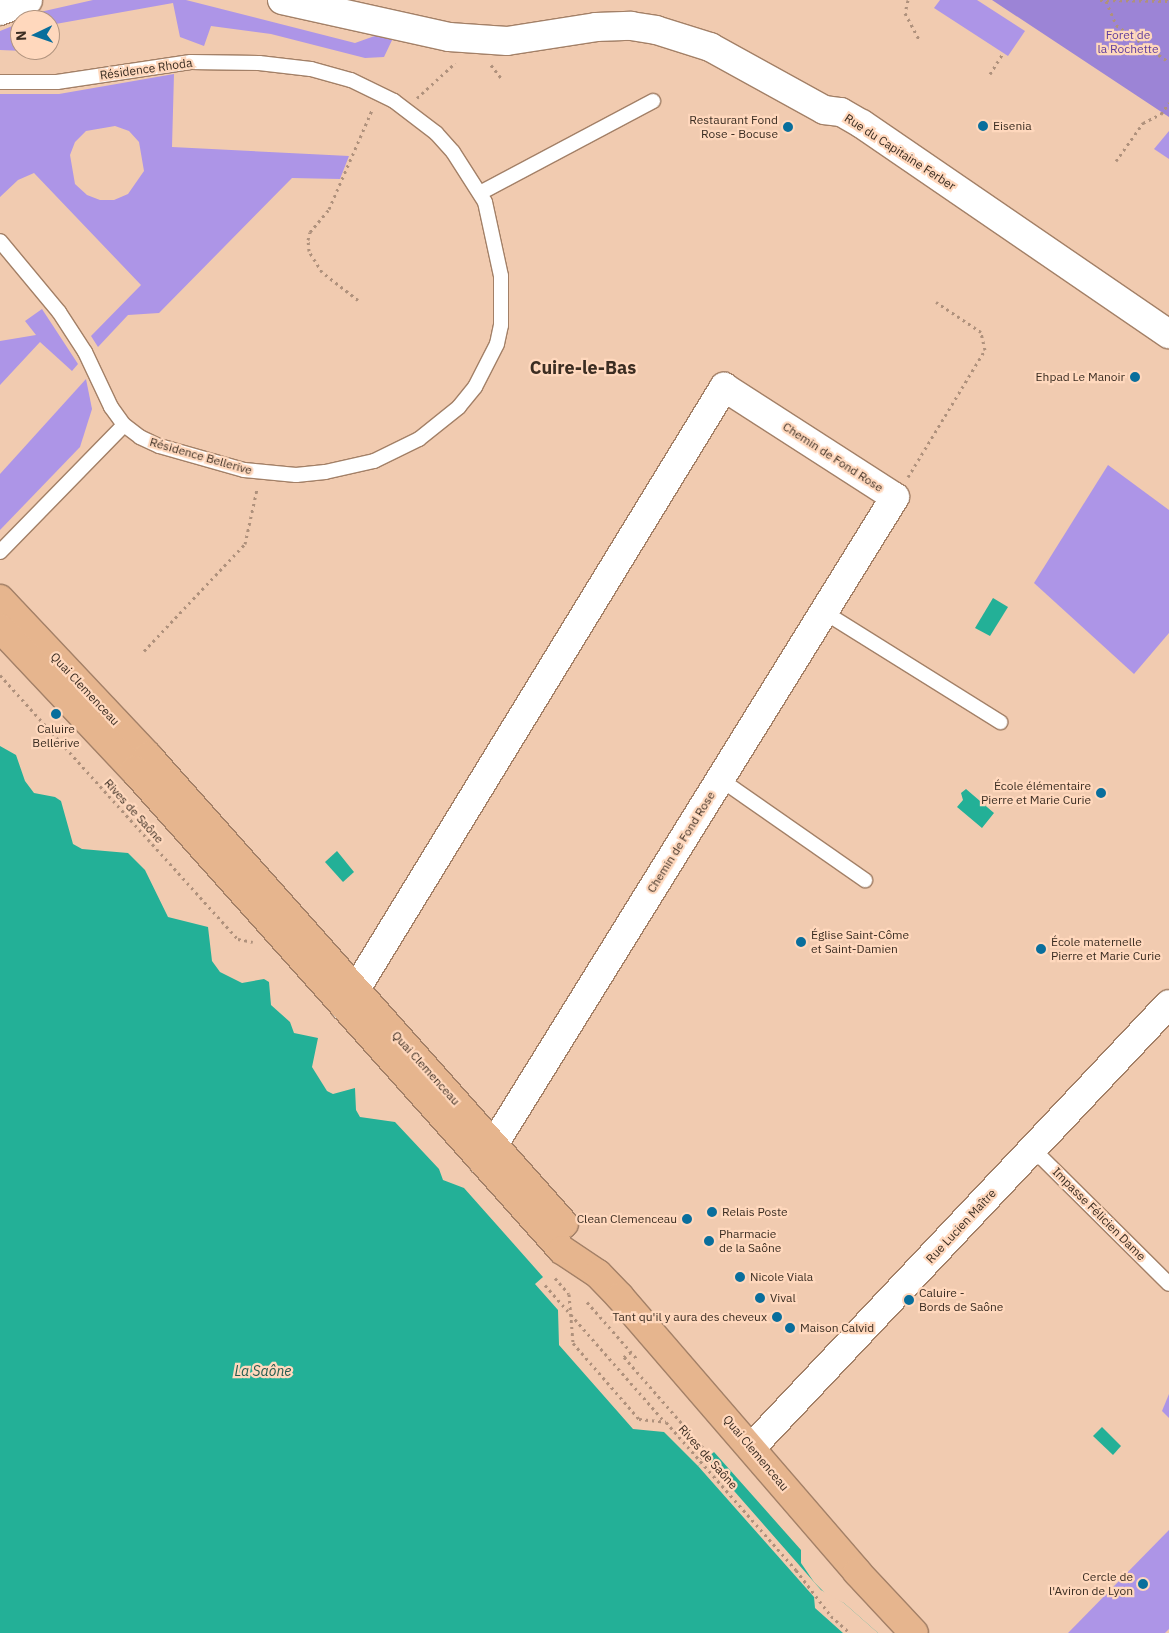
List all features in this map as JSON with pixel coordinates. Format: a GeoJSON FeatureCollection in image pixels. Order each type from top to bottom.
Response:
{"type":"FeatureCollection","features":[{"type":"Feature","properties":{"kind":"main road","name":"Quai Clemenceau"},"geometry":{"type":"LineString","coordinates":[[0,599],[162,787],[488,1153],[577,1238],[598,1274],[752,1447],[857,1572],[914,1633]]}},
{"type":"Feature","properties":{"kind":"main road","name":"Quai Clemenceau"},"geometry":{"type":"LineString","coordinates":[[0,628],[162,787]]}},
{"type":"Feature","properties":{"kind":"street"},"geometry":{"type":"LineString","coordinates":[[0,11],[28,0]]}},
{"type":"Feature","properties":{"kind":"street","name":"Rue du Capitaine Ferber"},"geometry":{"type":"LineString","coordinates":[[282,0],[449,37],[507,41],[596,28],[631,26],[656,30],[710,47],[766,75],[824,110],[841,112],[862,124],[1169,334]]}},
{"type":"Feature","properties":{"kind":"street","name":"Chemin de Fond Rose"},"geometry":{"type":"LineString","coordinates":[[350,998],[724,387],[895,497],[488,1153]]}},
{"type":"Feature","properties":{"kind":"street","name":"Rue Lucien Maître"},"geometry":{"type":"LineString","coordinates":[[752,1447],[1169,1004]]}},
{"type":"Feature","properties":{"kind":"lane","name":"Résidence Rhoda"},"geometry":{"type":"LineString","coordinates":[[0,82],[57,82],[191,62],[282,65],[351,80]]}},
{"type":"Feature","properties":{"kind":"lane","name":"Résidence Bellerive"},"geometry":{"type":"LineString","coordinates":[[124,425],[140,437],[159,446],[260,473],[296,475],[324,472],[374,461],[420,439],[459,408],[487,366],[501,325],[499,267],[492,226],[480,194],[453,152],[408,110],[379,93],[351,80]]}},
{"type":"Feature","properties":{"kind":"lane"},"geometry":{"type":"LineString","coordinates":[[480,194],[653,101]]}},
{"type":"Feature","properties":{"kind":"lane"},"geometry":{"type":"LineString","coordinates":[[0,241],[59,312],[85,352],[111,407],[124,425],[0,552]]}},
{"type":"Feature","properties":{"kind":"lane"},"geometry":{"type":"LineString","coordinates":[[824,612],[1000,722]]}},
{"type":"Feature","properties":{"kind":"lane"},"geometry":{"type":"LineString","coordinates":[[720,779],[865,880]]}},
{"type":"Feature","properties":{"kind":"lane","name":"Impasse Félicien Dame"},"geometry":{"type":"LineString","coordinates":[[1024,1159],[1041,1157],[1169,1284]]}},
{"type":"Feature","properties":{"kind":"path"},"geometry":{"type":"LineString","coordinates":[[908,0],[906,13],[919,39]]}},
{"type":"Feature","properties":{"kind":"path"},"geometry":{"type":"LineString","coordinates":[[1100,0],[1169,1]]}},
{"type":"Feature","properties":{"kind":"path"},"geometry":{"type":"LineString","coordinates":[[1106,1],[1116,25],[1169,62]]}},
{"type":"Feature","properties":{"kind":"path"},"geometry":{"type":"LineString","coordinates":[[990,74],[1003,53]]}},
{"type":"Feature","properties":{"kind":"path"},"geometry":{"type":"LineString","coordinates":[[486,60],[502,78]]}},
{"type":"Feature","properties":{"kind":"path"},"geometry":{"type":"LineString","coordinates":[[408,110],[423,90],[457,61]]}},
{"type":"Feature","properties":{"kind":"path"},"geometry":{"type":"LineString","coordinates":[[358,300],[322,272],[309,251],[308,240],[310,232],[329,209],[379,93]]}},
{"type":"Feature","properties":{"kind":"path"},"geometry":{"type":"LineString","coordinates":[[1116,161],[1143,123],[1161,114],[1169,103]]}},
{"type":"Feature","properties":{"kind":"path"},"geometry":{"type":"LineString","coordinates":[[895,497],[985,350],[980,332],[936,302]]}},
{"type":"Feature","properties":{"kind":"path"},"geometry":{"type":"LineString","coordinates":[[144,651],[245,544],[260,473]]}},
{"type":"Feature","properties":{"kind":"path","name":"Rives de Saône"},"geometry":{"type":"LineString","coordinates":[[0,675],[238,939],[263,943]]}},
{"type":"Feature","properties":{"kind":"path","name":"Rives de Saône"},"geometry":{"type":"LineString","coordinates":[[552,1274],[569,1294],[573,1343],[639,1419],[666,1422],[796,1570],[831,1616],[850,1633]]}},
{"type":"Feature","properties":{"kind":"path"},"geometry":{"type":"LineString","coordinates":[[545,1285],[666,1422]]}},
{"type":"Feature","properties":{"kind":"path"},"geometry":{"type":"LineString","coordinates":[[589,1305],[606,1323]]}},
{"type":"Feature","properties":{"kind":"path"},"geometry":{"type":"LineString","coordinates":[[631,1352],[624,1357],[707,1452],[698,1460]]}},
{"type":"Feature","properties":{"kind":"shaded area"},"geometry":{"type":"Polygon","coordinates":[[[93,0],[186,0],[355,43],[383,33],[394,36],[384,57],[365,58],[271,34],[211,26],[204,46],[180,37],[173,3],[60,23],[60,10],[49,10],[93,0]]]}},
{"type":"Feature","properties":{"kind":"shaded area"},"geometry":{"type":"Polygon","coordinates":[[[940,0],[977,0],[1025,31],[1008,56],[934,8],[940,0]]]}},
{"type":"Feature","properties":{"kind":"shaded area"},"geometry":{"type":"Polygon","coordinates":[[[10,27],[10,50],[0,50],[0,31],[10,27]]]}},
{"type":"Feature","properties":{"kind":"shaded area"},"geometry":{"type":"Polygon","coordinates":[[[174,74],[172,147],[349,156],[340,179],[292,178],[159,313],[128,315],[98,347],[91,336],[141,285],[34,173],[18,180],[0,197],[0,94],[59,94],[174,74]],[[115,126],[86,131],[75,142],[70,155],[75,184],[87,195],[100,200],[114,200],[128,194],[144,171],[139,142],[129,131],[115,126]]]}},
{"type":"Feature","properties":{"kind":"shaded area"},"geometry":{"type":"Polygon","coordinates":[[[1169,131],[1169,159],[1154,149],[1169,131]]]}},
{"type":"Feature","properties":{"kind":"shaded area"},"geometry":{"type":"Polygon","coordinates":[[[42,309],[78,364],[72,371],[40,342],[0,385],[0,341],[36,335],[25,321],[42,309]]]}},
{"type":"Feature","properties":{"kind":"shaded area"},"geometry":{"type":"Polygon","coordinates":[[[86,379],[92,409],[80,447],[0,530],[0,474],[86,379]]]}},
{"type":"Feature","properties":{"kind":"shaded area"},"geometry":{"type":"Polygon","coordinates":[[[1108,465],[1169,510],[1169,633],[1134,674],[1034,583],[1108,465]]]}},
{"type":"Feature","properties":{"kind":"shaded area"},"geometry":{"type":"Polygon","coordinates":[[[1169,1394],[1169,1418],[1162,1411],[1169,1394]]]}},
{"type":"Feature","properties":{"kind":"shaded area","name":"Cercle de l'Aviron de Lyon"},"geometry":{"type":"Polygon","coordinates":[[[1169,1530],[1169,1629],[1165,1633],[1068,1633],[1169,1530]]]}},
{"type":"Feature","properties":{"kind":"green space","name":"Foret de la Rochette"},"geometry":{"type":"Polygon","coordinates":[[[992,0],[1169,0],[1169,117],[992,0]]]}},
{"type":"Feature","properties":{"kind":"water"},"geometry":{"type":"Polygon","coordinates":[[[993,598],[1008,607],[990,636],[975,628],[993,598]]]}},
{"type":"Feature","properties":{"kind":"water","name":"La Saône"},"geometry":{"type":"Polygon","coordinates":[[[0,746],[16,755],[25,781],[34,793],[55,797],[61,801],[73,844],[82,849],[128,853],[145,870],[168,917],[208,927],[212,961],[220,972],[242,983],[264,979],[269,982],[271,1005],[290,1022],[294,1033],[318,1038],[312,1067],[327,1091],[333,1094],[355,1088],[356,1110],[360,1117],[395,1122],[439,1169],[443,1180],[464,1188],[543,1277],[535,1284],[558,1310],[559,1345],[633,1429],[664,1432],[698,1466],[714,1452],[801,1550],[801,1563],[814,1582],[828,1596],[844,1603],[878,1633],[0,1633],[0,746]]]}},
{"type":"Feature","properties":{"kind":"water"},"geometry":{"type":"Polygon","coordinates":[[[966,789],[994,813],[982,828],[957,807],[963,800],[961,793],[966,789]]]}},
{"type":"Feature","properties":{"kind":"water"},"geometry":{"type":"Polygon","coordinates":[[[337,851],[354,872],[343,882],[325,862],[337,851]]]}},
{"type":"Feature","properties":{"kind":"water"},"geometry":{"type":"Polygon","coordinates":[[[1102,1427],[1121,1446],[1113,1455],[1093,1436],[1102,1427]]]}},
{"type":"Feature","properties":{"kind":"pier"},"geometry":{"type":"Polygon","coordinates":[[[706,1459],[821,1590],[844,1603],[878,1633],[843,1633],[815,1608],[814,1597],[698,1466],[706,1459]]]}},
{"type":"Feature","properties":{"kind":"place","name":"Eisenia"},"geometry":{"type":"Point","coordinates":[983,126]}},
{"type":"Feature","properties":{"kind":"place","name":"Restaurant Fond Rose - Bocuse"},"geometry":{"type":"Point","coordinates":[788,127]}},
{"type":"Feature","properties":{"kind":"place","name":"Ehpad Le Manoir"},"geometry":{"type":"Point","coordinates":[1135,377]}},
{"type":"Feature","properties":{"kind":"place","name":"Caluire Bellerive"},"geometry":{"type":"Point","coordinates":[56,714]}},
{"type":"Feature","properties":{"kind":"place","name":"École élémentaire Pierre et Marie Curie"},"geometry":{"type":"Point","coordinates":[1101,793]}},
{"type":"Feature","properties":{"kind":"place","name":"Église Saint-Côme et Saint-Damien"},"geometry":{"type":"Point","coordinates":[801,942]}},
{"type":"Feature","properties":{"kind":"place","name":"École maternelle Pierre et Marie Curie"},"geometry":{"type":"Point","coordinates":[1041,949]}},
{"type":"Feature","properties":{"kind":"place","name":"Relais Poste"},"geometry":{"type":"Point","coordinates":[712,1212]}},
{"type":"Feature","properties":{"kind":"place","name":"Clean Clemenceau"},"geometry":{"type":"Point","coordinates":[687,1219]}},
{"type":"Feature","properties":{"kind":"place","name":"Pharmacie de la Saône"},"geometry":{"type":"Point","coordinates":[709,1241]}},
{"type":"Feature","properties":{"kind":"place","name":"Nicole Viala"},"geometry":{"type":"Point","coordinates":[740,1277]}},
{"type":"Feature","properties":{"kind":"place","name":"Vival"},"geometry":{"type":"Point","coordinates":[760,1298]}},
{"type":"Feature","properties":{"kind":"place","name":"Caluire - Bords de Saône"},"geometry":{"type":"Point","coordinates":[909,1300]}},
{"type":"Feature","properties":{"kind":"place","name":"Tant qu'il y aura des cheveux"},"geometry":{"type":"Point","coordinates":[777,1317]}},
{"type":"Feature","properties":{"kind":"place","name":"Maison Calvid"},"geometry":{"type":"Point","coordinates":[790,1328]}},
{"type":"Feature","properties":{"kind":"place","name":"Cercle de l'Aviron de Lyon"},"geometry":{"type":"Point","coordinates":[1143,1584]}},
{"type":"Feature","properties":{"kind":"district","name":"Cuire-le-Bas"},"geometry":{"type":"Point","coordinates":[583,368]}}]}
